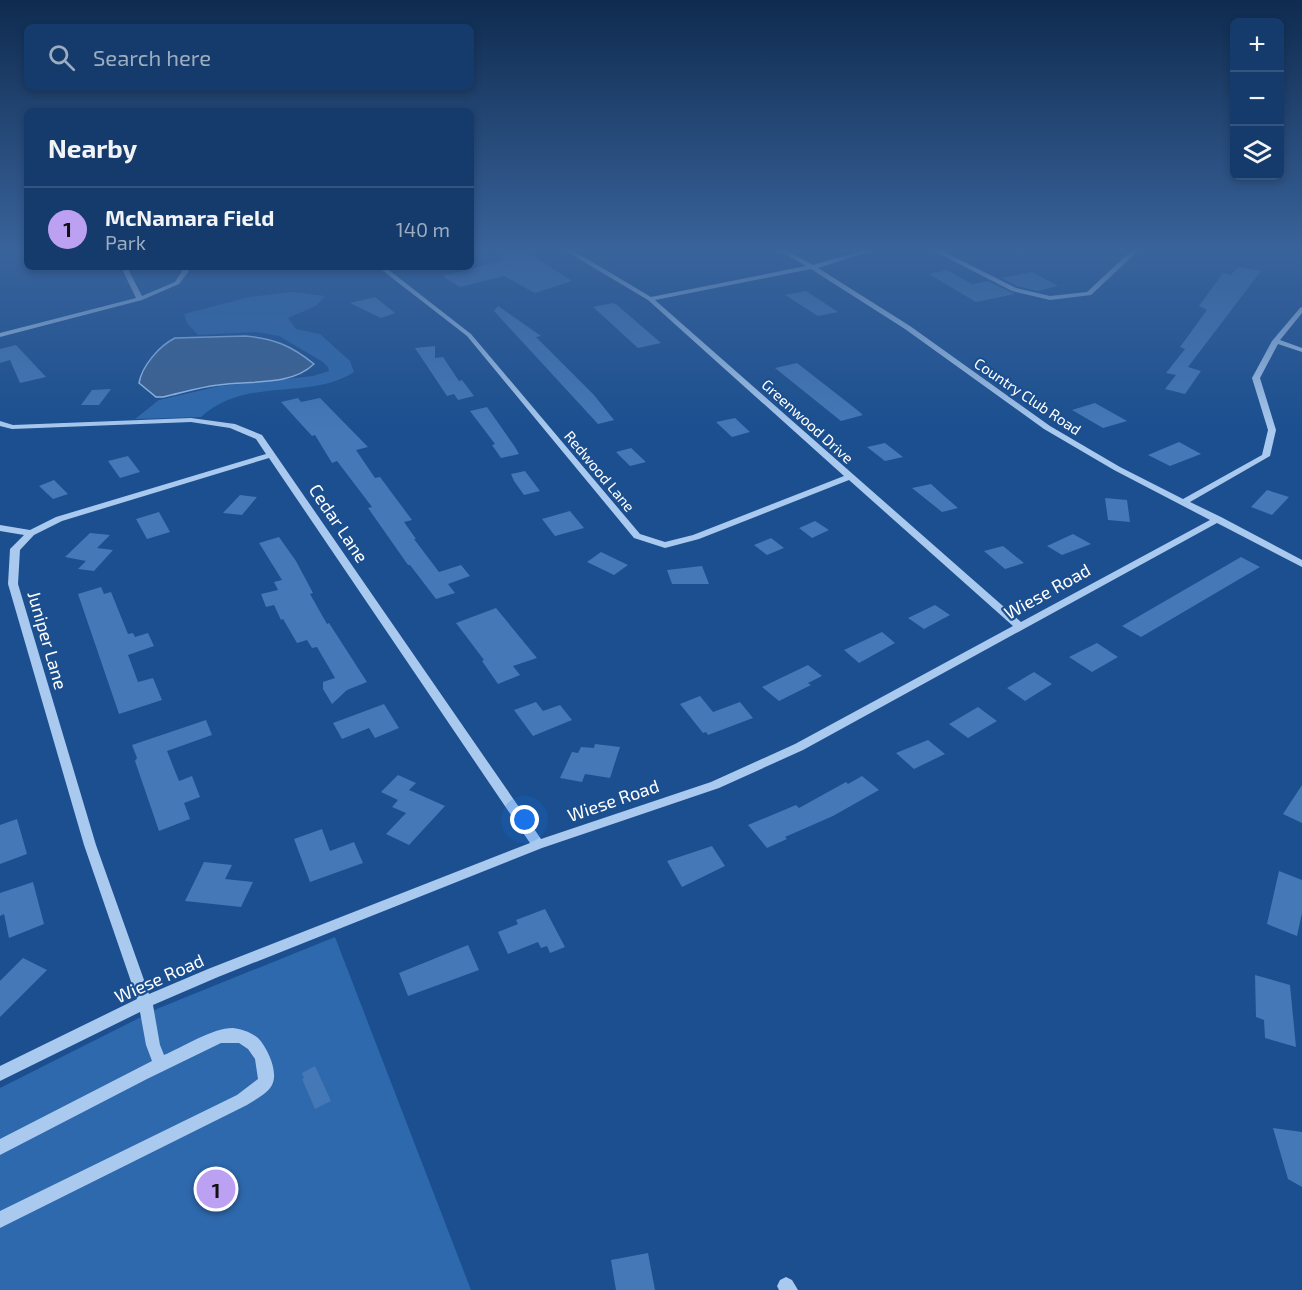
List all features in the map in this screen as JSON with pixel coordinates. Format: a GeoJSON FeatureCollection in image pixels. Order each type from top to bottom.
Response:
{"type":"FeatureCollection","features":[{"type":"Feature","properties":{"kind":"street"},"geometry":{"type":"LineString","coordinates":[[0,335],[96,310]]}},
{"type":"Feature","properties":{"kind":"street","name":"Redwood Lane"},"geometry":{"type":"LineString","coordinates":[[438,310],[469,334],[637,536],[665,544],[696,537],[849,477]]}},
{"type":"Feature","properties":{"kind":"street","name":"Greenwood Drive"},"geometry":{"type":"LineString","coordinates":[[663,310],[1020,627]]}},
{"type":"Feature","properties":{"kind":"street","name":"Country Club Road"},"geometry":{"type":"LineString","coordinates":[[878,310],[979,378],[1056,434],[1182,503],[1218,519],[1302,564]]}},
{"type":"Feature","properties":{"kind":"street"},"geometry":{"type":"LineString","coordinates":[[1182,503],[1266,456],[1272,430],[1256,378],[1276,341],[1301,310]]}},
{"type":"Feature","properties":{"kind":"street"},"geometry":{"type":"LineString","coordinates":[[1276,341],[1302,350]]}},
{"type":"Feature","properties":{"kind":"street","name":"Cedar Lane"},"geometry":{"type":"LineString","coordinates":[[0,423],[12,427],[191,420],[232,426],[259,437],[538,845]]}},
{"type":"Feature","properties":{"kind":"street","name":"Juniper Lane"},"geometry":{"type":"LineString","coordinates":[[160,1064],[153,1046],[145,1002],[90,845],[13,584],[15,549],[31,533],[59,519],[272,455]]}},
{"type":"Feature","properties":{"kind":"street","name":"Wiese Road"},"geometry":{"type":"LineString","coordinates":[[0,1074],[145,1002],[224,969],[538,845],[714,784],[788,752],[1218,519]]}},
{"type":"Feature","properties":{"kind":"street"},"geometry":{"type":"LineString","coordinates":[[0,528],[31,533]]}},
{"type":"Feature","properties":{"kind":"street"},"geometry":{"type":"LineString","coordinates":[[0,1147],[160,1064],[220,1037],[240,1035],[252,1041],[260,1051],[266,1081],[242,1100],[0,1220]]}},
{"type":"Feature","properties":{"kind":"shaded area"},"geometry":{"type":"Polygon","coordinates":[[[199,310],[306,310],[288,318],[296,329],[320,334],[350,361],[354,372],[337,381],[318,386],[257,392],[237,397],[218,404],[201,417],[135,419],[159,400],[220,386],[313,376],[329,371],[323,362],[279,336],[256,332],[198,335],[187,323],[184,314],[199,310]]]}},
{"type":"Feature","properties":{"kind":"shaded area"},"geometry":{"type":"Polygon","coordinates":[[[245,336],[282,344],[314,364],[293,376],[281,379],[211,386],[163,397],[156,397],[139,383],[152,357],[175,338],[245,336]]]}},
{"type":"Feature","properties":{"kind":"shaded area"},"geometry":{"type":"Polygon","coordinates":[[[335,937],[471,1290],[0,1290],[0,1088],[159,1008],[335,937]]]}},
{"type":"Feature","properties":{"kind":"building"},"geometry":{"type":"Polygon","coordinates":[[[365,310],[392,310],[395,313],[381,318],[365,310]]]}},
{"type":"Feature","properties":{"kind":"building"},"geometry":{"type":"Polygon","coordinates":[[[504,310],[541,336],[536,337],[594,395],[614,420],[598,424],[494,311],[504,310]]]}},
{"type":"Feature","properties":{"kind":"building"},"geometry":{"type":"Polygon","coordinates":[[[597,310],[623,310],[661,343],[638,348],[597,310]]]}},
{"type":"Feature","properties":{"kind":"building"},"geometry":{"type":"Polygon","coordinates":[[[809,310],[838,312],[818,316],[809,310]]]}},
{"type":"Feature","properties":{"kind":"building"},"geometry":{"type":"Polygon","coordinates":[[[1207,310],[1231,310],[1188,367],[1201,371],[1185,394],[1165,389],[1176,375],[1166,373],[1185,349],[1180,347],[1207,310]]]}},
{"type":"Feature","properties":{"kind":"building"},"geometry":{"type":"Polygon","coordinates":[[[16,345],[46,377],[20,383],[10,360],[0,363],[0,349],[16,345]]]}},
{"type":"Feature","properties":{"kind":"building"},"geometry":{"type":"Polygon","coordinates":[[[435,346],[435,358],[443,357],[459,381],[462,380],[474,396],[458,400],[454,394],[447,396],[415,348],[435,346]]]}},
{"type":"Feature","properties":{"kind":"building"},"geometry":{"type":"Polygon","coordinates":[[[797,363],[863,415],[841,421],[775,368],[797,363]]]}},
{"type":"Feature","properties":{"kind":"building"},"geometry":{"type":"Polygon","coordinates":[[[111,389],[99,405],[81,405],[92,390],[111,389]]]}},
{"type":"Feature","properties":{"kind":"building"},"geometry":{"type":"Polygon","coordinates":[[[298,398],[301,402],[320,398],[368,447],[356,450],[375,478],[380,477],[412,520],[404,522],[439,572],[461,565],[470,576],[448,584],[455,593],[436,599],[408,565],[368,508],[372,507],[337,461],[332,463],[315,435],[312,436],[281,402],[298,398]]]}},
{"type":"Feature","properties":{"kind":"building"},"geometry":{"type":"Polygon","coordinates":[[[1095,403],[1127,421],[1103,428],[1072,410],[1095,403]]]}},
{"type":"Feature","properties":{"kind":"building"},"geometry":{"type":"Polygon","coordinates":[[[487,407],[519,454],[501,458],[492,445],[495,444],[470,411],[487,407]]]}},
{"type":"Feature","properties":{"kind":"building"},"geometry":{"type":"Polygon","coordinates":[[[735,418],[750,432],[732,437],[716,422],[735,418]]]}},
{"type":"Feature","properties":{"kind":"building"},"geometry":{"type":"Polygon","coordinates":[[[1179,442],[1201,454],[1170,466],[1148,455],[1179,442]]]}},
{"type":"Feature","properties":{"kind":"building"},"geometry":{"type":"Polygon","coordinates":[[[885,443],[903,457],[885,461],[867,447],[885,443]]]}},
{"type":"Feature","properties":{"kind":"building"},"geometry":{"type":"Polygon","coordinates":[[[631,448],[646,462],[630,466],[616,452],[631,448]]]}},
{"type":"Feature","properties":{"kind":"building"},"geometry":{"type":"Polygon","coordinates":[[[128,456],[140,472],[120,478],[108,461],[128,456]]]}},
{"type":"Feature","properties":{"kind":"building"},"geometry":{"type":"Polygon","coordinates":[[[525,471],[540,491],[524,495],[511,474],[525,471]]]}},
{"type":"Feature","properties":{"kind":"building"},"geometry":{"type":"Polygon","coordinates":[[[54,480],[68,494],[53,499],[39,486],[54,480]]]}},
{"type":"Feature","properties":{"kind":"building"},"geometry":{"type":"Polygon","coordinates":[[[931,484],[958,508],[942,512],[912,488],[931,484]]]}},
{"type":"Feature","properties":{"kind":"building"},"geometry":{"type":"Polygon","coordinates":[[[1267,490],[1289,497],[1272,515],[1251,507],[1267,490]]]}},
{"type":"Feature","properties":{"kind":"building"},"geometry":{"type":"Polygon","coordinates":[[[240,495],[257,497],[242,515],[223,513],[240,495]]]}},
{"type":"Feature","properties":{"kind":"building"},"geometry":{"type":"Polygon","coordinates":[[[1105,498],[1127,500],[1130,522],[1108,520],[1105,498]]]}},
{"type":"Feature","properties":{"kind":"building"},"geometry":{"type":"Polygon","coordinates":[[[570,511],[584,528],[555,536],[542,519],[570,511]]]}},
{"type":"Feature","properties":{"kind":"building"},"geometry":{"type":"Polygon","coordinates":[[[159,512],[170,532],[147,539],[136,519],[159,512]]]}},
{"type":"Feature","properties":{"kind":"building"},"geometry":{"type":"Polygon","coordinates":[[[815,521],[829,530],[812,538],[799,528],[815,521]]]}},
{"type":"Feature","properties":{"kind":"building"},"geometry":{"type":"Polygon","coordinates":[[[90,533],[110,535],[97,548],[113,550],[94,571],[78,569],[86,561],[65,557],[90,533]]]}},
{"type":"Feature","properties":{"kind":"building"},"geometry":{"type":"Polygon","coordinates":[[[1073,534],[1091,544],[1062,555],[1047,546],[1073,534]]]}},
{"type":"Feature","properties":{"kind":"building"},"geometry":{"type":"Polygon","coordinates":[[[279,537],[296,561],[313,593],[310,594],[327,624],[329,623],[367,682],[347,690],[332,704],[323,689],[323,682],[335,678],[317,647],[312,648],[307,640],[297,643],[274,605],[266,607],[261,594],[278,590],[274,582],[282,580],[259,543],[279,537]]]}},
{"type":"Feature","properties":{"kind":"building"},"geometry":{"type":"Polygon","coordinates":[[[771,538],[784,548],[767,555],[754,545],[771,538]]]}},
{"type":"Feature","properties":{"kind":"building"},"geometry":{"type":"Polygon","coordinates":[[[1003,546],[1024,563],[1005,569],[984,551],[1003,546]]]}},
{"type":"Feature","properties":{"kind":"building"},"geometry":{"type":"Polygon","coordinates":[[[601,552],[628,565],[614,575],[587,562],[601,552]]]}},
{"type":"Feature","properties":{"kind":"building"},"geometry":{"type":"Polygon","coordinates":[[[1241,557],[1260,567],[1141,637],[1122,626],[1241,557]]]}},
{"type":"Feature","properties":{"kind":"building"},"geometry":{"type":"Polygon","coordinates":[[[702,566],[709,584],[672,584],[667,570],[702,566]]]}},
{"type":"Feature","properties":{"kind":"building"},"geometry":{"type":"Polygon","coordinates":[[[101,587],[104,594],[111,592],[128,634],[133,633],[135,637],[148,633],[154,646],[128,655],[138,682],[153,678],[162,700],[119,714],[78,594],[101,587]]]}},
{"type":"Feature","properties":{"kind":"building"},"geometry":{"type":"Polygon","coordinates":[[[935,605],[950,615],[924,629],[908,618],[935,605]]]}},
{"type":"Feature","properties":{"kind":"building"},"geometry":{"type":"Polygon","coordinates":[[[496,608],[537,658],[513,666],[520,675],[498,684],[482,661],[484,660],[456,623],[496,608]]]}},
{"type":"Feature","properties":{"kind":"building"},"geometry":{"type":"Polygon","coordinates":[[[882,632],[895,643],[859,663],[844,650],[882,632]]]}},
{"type":"Feature","properties":{"kind":"building"},"geometry":{"type":"Polygon","coordinates":[[[1097,643],[1118,657],[1092,672],[1069,657],[1097,643]]]}},
{"type":"Feature","properties":{"kind":"building"},"geometry":{"type":"Polygon","coordinates":[[[808,665],[822,676],[808,683],[811,685],[779,701],[762,687],[808,665]]]}},
{"type":"Feature","properties":{"kind":"building"},"geometry":{"type":"Polygon","coordinates":[[[1034,672],[1052,684],[1025,701],[1007,688],[1034,672]]]}},
{"type":"Feature","properties":{"kind":"building"},"geometry":{"type":"Polygon","coordinates":[[[700,696],[713,712],[740,702],[753,718],[708,735],[706,732],[703,733],[680,704],[700,696]]]}},
{"type":"Feature","properties":{"kind":"building"},"geometry":{"type":"Polygon","coordinates":[[[536,702],[543,711],[560,705],[572,720],[533,736],[514,710],[536,702]]]}},
{"type":"Feature","properties":{"kind":"building"},"geometry":{"type":"Polygon","coordinates":[[[384,704],[399,728],[375,738],[369,728],[342,739],[333,723],[384,704]]]}},
{"type":"Feature","properties":{"kind":"building"},"geometry":{"type":"Polygon","coordinates":[[[978,707],[997,721],[968,738],[949,724],[978,707]]]}},
{"type":"Feature","properties":{"kind":"building"},"geometry":{"type":"Polygon","coordinates":[[[206,720],[212,735],[167,751],[179,781],[192,776],[200,797],[184,803],[190,819],[159,831],[135,761],[137,758],[132,745],[206,720]]]}},
{"type":"Feature","properties":{"kind":"building"},"geometry":{"type":"Polygon","coordinates":[[[928,740],[945,754],[914,769],[896,753],[928,740]]]}},
{"type":"Feature","properties":{"kind":"building"},"geometry":{"type":"Polygon","coordinates":[[[595,744],[620,747],[610,778],[585,774],[582,782],[560,778],[572,752],[578,753],[581,747],[594,748],[595,744]]]}},
{"type":"Feature","properties":{"kind":"building"},"geometry":{"type":"Polygon","coordinates":[[[398,775],[416,783],[409,790],[445,806],[409,845],[386,834],[406,813],[392,807],[398,800],[381,792],[398,775]]]}},
{"type":"Feature","properties":{"kind":"building"},"geometry":{"type":"Polygon","coordinates":[[[862,776],[879,790],[833,816],[785,837],[787,839],[767,848],[748,825],[796,805],[799,808],[846,782],[848,784],[862,776]]]}},
{"type":"Feature","properties":{"kind":"building"},"geometry":{"type":"Polygon","coordinates":[[[1302,785],[1302,823],[1283,814],[1302,785]]]}},
{"type":"Feature","properties":{"kind":"building"},"geometry":{"type":"Polygon","coordinates":[[[17,819],[27,854],[0,864],[0,825],[17,819]]]}},
{"type":"Feature","properties":{"kind":"building"},"geometry":{"type":"Polygon","coordinates":[[[322,829],[330,851],[354,842],[363,863],[310,882],[294,839],[322,829]]]}},
{"type":"Feature","properties":{"kind":"building"},"geometry":{"type":"Polygon","coordinates":[[[712,846],[725,866],[682,887],[667,861],[712,846]]]}},
{"type":"Feature","properties":{"kind":"building"},"geometry":{"type":"Polygon","coordinates":[[[204,862],[232,865],[225,879],[253,882],[241,907],[185,901],[204,862]]]}},
{"type":"Feature","properties":{"kind":"building"},"geometry":{"type":"Polygon","coordinates":[[[1279,871],[1302,880],[1302,913],[1297,936],[1267,924],[1279,871]]]}},
{"type":"Feature","properties":{"kind":"building"},"geometry":{"type":"Polygon","coordinates":[[[33,882],[44,924],[9,938],[4,914],[0,916],[0,893],[33,882]]]}},
{"type":"Feature","properties":{"kind":"building"},"geometry":{"type":"Polygon","coordinates":[[[545,909],[565,947],[550,953],[547,946],[541,948],[538,942],[508,954],[498,932],[518,924],[516,920],[545,909]]]}},
{"type":"Feature","properties":{"kind":"building"},"geometry":{"type":"Polygon","coordinates":[[[468,945],[479,970],[408,996],[399,973],[468,945]]]}},
{"type":"Feature","properties":{"kind":"building"},"geometry":{"type":"Polygon","coordinates":[[[23,958],[47,970],[0,1017],[0,981],[23,958]]]}},
{"type":"Feature","properties":{"kind":"building"},"geometry":{"type":"Polygon","coordinates":[[[1255,975],[1290,985],[1296,1047],[1265,1038],[1264,1020],[1256,1017],[1255,975]]]}},
{"type":"Feature","properties":{"kind":"building"},"geometry":{"type":"Polygon","coordinates":[[[315,1066],[331,1101],[315,1109],[302,1079],[304,1078],[302,1073],[315,1066]]]}},
{"type":"Feature","properties":{"kind":"building"},"geometry":{"type":"Polygon","coordinates":[[[1273,1128],[1302,1132],[1302,1187],[1288,1179],[1273,1128]]]}},
{"type":"Feature","properties":{"kind":"building"},"geometry":{"type":"Polygon","coordinates":[[[648,1253],[655,1290],[616,1290],[611,1260],[648,1253]]]}},
{"type":"Feature","properties":{"kind":"place","name":"McNamara Field"},"geometry":{"type":"Point","coordinates":[216,1189]}}]}
